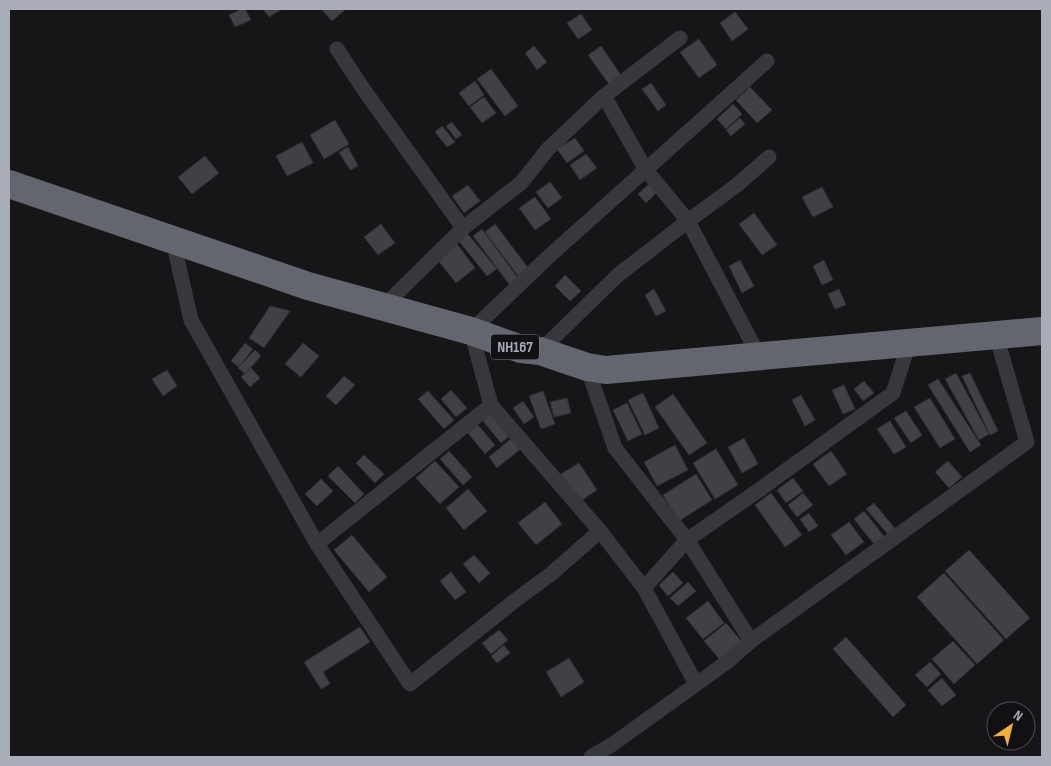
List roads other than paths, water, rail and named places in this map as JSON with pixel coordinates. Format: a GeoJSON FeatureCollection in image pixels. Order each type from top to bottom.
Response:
{"type":"FeatureCollection","features":[{"type":"Feature","properties":{"kind":"highway","name":"NH167"},"geometry":{"type":"LineString","coordinates":[[9,184],[308,286],[471,331],[521,350],[540,351],[606,370],[1042,331]]}},
{"type":"Feature","properties":{"kind":"street"},"geometry":{"type":"LineString","coordinates":[[384,306],[463,228],[521,183],[548,149],[604,96],[680,38]]}},
{"type":"Feature","properties":{"kind":"street"},"geometry":{"type":"LineString","coordinates":[[337,48],[364,90],[463,228]]}},
{"type":"Feature","properties":{"kind":"street"},"geometry":{"type":"LineString","coordinates":[[696,684],[644,588],[600,531],[491,406],[471,331],[546,259],[767,61]]}},
{"type":"Feature","properties":{"kind":"street"},"geometry":{"type":"LineString","coordinates":[[604,96],[646,170],[688,221],[759,356]]}},
{"type":"Feature","properties":{"kind":"street"},"geometry":{"type":"LineString","coordinates":[[540,351],[618,275],[737,185],[769,157]]}},
{"type":"Feature","properties":{"kind":"street"},"geometry":{"type":"LineString","coordinates":[[173,241],[191,320],[317,544],[410,684],[551,574],[600,531]]}},
{"type":"Feature","properties":{"kind":"street"},"geometry":{"type":"LineString","coordinates":[[591,757],[613,744],[727,662],[751,641],[1027,442],[996,335]]}},
{"type":"Feature","properties":{"kind":"street"},"geometry":{"type":"LineString","coordinates":[[644,588],[687,540],[893,394],[909,343]]}},
{"type":"Feature","properties":{"kind":"street"},"geometry":{"type":"LineString","coordinates":[[587,366],[615,448],[687,540],[751,641]]}},
{"type":"Feature","properties":{"kind":"street"},"geometry":{"type":"LineString","coordinates":[[317,544],[491,406]]}}]}
